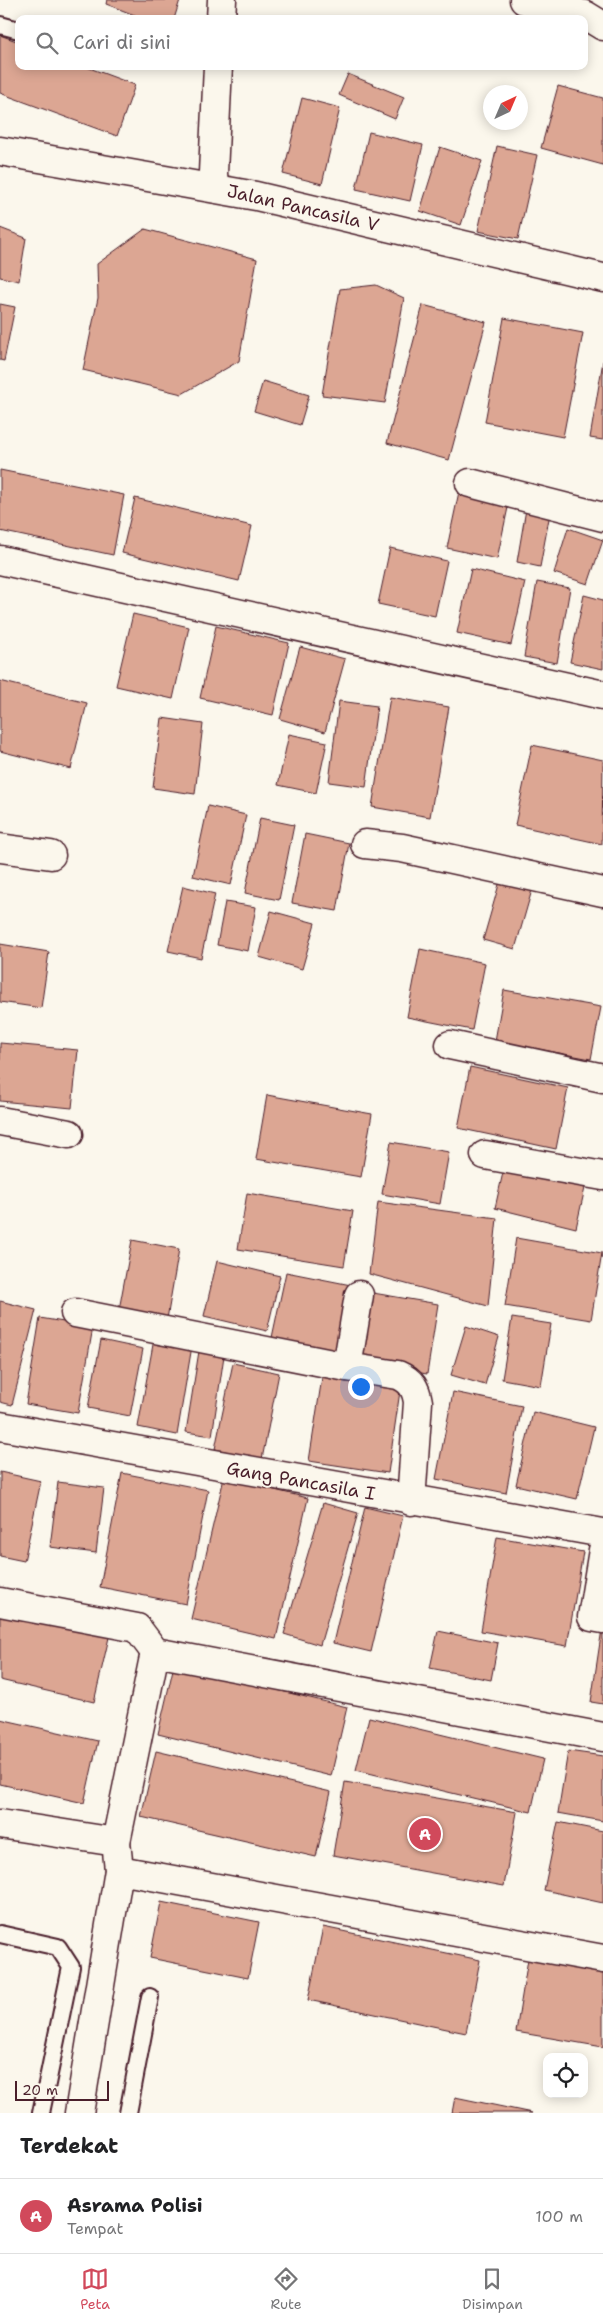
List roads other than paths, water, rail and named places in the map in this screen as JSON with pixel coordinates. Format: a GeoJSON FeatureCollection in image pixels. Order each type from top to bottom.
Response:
{"type":"FeatureCollection","features":[{"type":"Feature","properties":{"kind":"street"},"geometry":{"type":"LineString","coordinates":[[221,15],[222,0]]}},
{"type":"Feature","properties":{"kind":"street"},"geometry":{"type":"LineString","coordinates":[[524,0],[597,14]]}},
{"type":"Feature","properties":{"kind":"street"},"geometry":{"type":"LineString","coordinates":[[214,188],[218,70]]}},
{"type":"Feature","properties":{"kind":"street","name":"Jalan Pancasila V"},"geometry":{"type":"LineString","coordinates":[[0,151],[256,196],[603,278]]}},
{"type":"Feature","properties":{"kind":"street"},"geometry":{"type":"LineString","coordinates":[[470,482],[603,517]]}},
{"type":"Feature","properties":{"kind":"street"},"geometry":{"type":"LineString","coordinates":[[0,560],[603,696]]}},
{"type":"Feature","properties":{"kind":"street"},"geometry":{"type":"LineString","coordinates":[[365,844],[411,850],[603,892]]}},
{"type":"Feature","properties":{"kind":"street"},"geometry":{"type":"LineString","coordinates":[[0,848],[51,855]]}},
{"type":"Feature","properties":{"kind":"street"},"geometry":{"type":"LineString","coordinates":[[450,1045],[603,1078]]}},
{"type":"Feature","properties":{"kind":"street"},"geometry":{"type":"LineString","coordinates":[[0,1121],[68,1134]]}},
{"type":"Feature","properties":{"kind":"street"},"geometry":{"type":"LineString","coordinates":[[485,1155],[603,1176]]}},
{"type":"Feature","properties":{"kind":"street"},"geometry":{"type":"LineString","coordinates":[[347,1367],[359,1295]]}},
{"type":"Feature","properties":{"kind":"street"},"geometry":{"type":"LineString","coordinates":[[75,1313],[347,1367],[398,1375],[411,1383],[416,1390],[418,1402],[411,1500]]}},
{"type":"Feature","properties":{"kind":"street","name":"Gang Pancasila I"},"geometry":{"type":"LineString","coordinates":[[0,1426],[603,1533]]}},
{"type":"Feature","properties":{"kind":"street"},"geometry":{"type":"LineString","coordinates":[[603,1550],[592,1617],[603,1619]]}},
{"type":"Feature","properties":{"kind":"street"},"geometry":{"type":"LineString","coordinates":[[0,1602],[137,1628],[156,1652],[603,1736]]}},
{"type":"Feature","properties":{"kind":"street"},"geometry":{"type":"LineString","coordinates":[[79,2113],[119,1870],[116,1842],[156,1652]]}},
{"type":"Feature","properties":{"kind":"street"},"geometry":{"type":"LineString","coordinates":[[0,1824],[116,1842]]}},
{"type":"Feature","properties":{"kind":"street"},"geometry":{"type":"LineString","coordinates":[[119,1870],[603,1959]]}},
{"type":"Feature","properties":{"kind":"lane"},"geometry":{"type":"LineString","coordinates":[[0,25],[15,29]]}},
{"type":"Feature","properties":{"kind":"lane"},"geometry":{"type":"LineString","coordinates":[[0,1934],[58,1948],[71,1967],[41,2113]]}},
{"type":"Feature","properties":{"kind":"lane"},"geometry":{"type":"LineString","coordinates":[[128,2113],[150,1997]]}},
{"type":"Feature","properties":{"kind":"place","name":"Asrama Polisi"},"geometry":{"type":"Point","coordinates":[425,1834]}}]}
